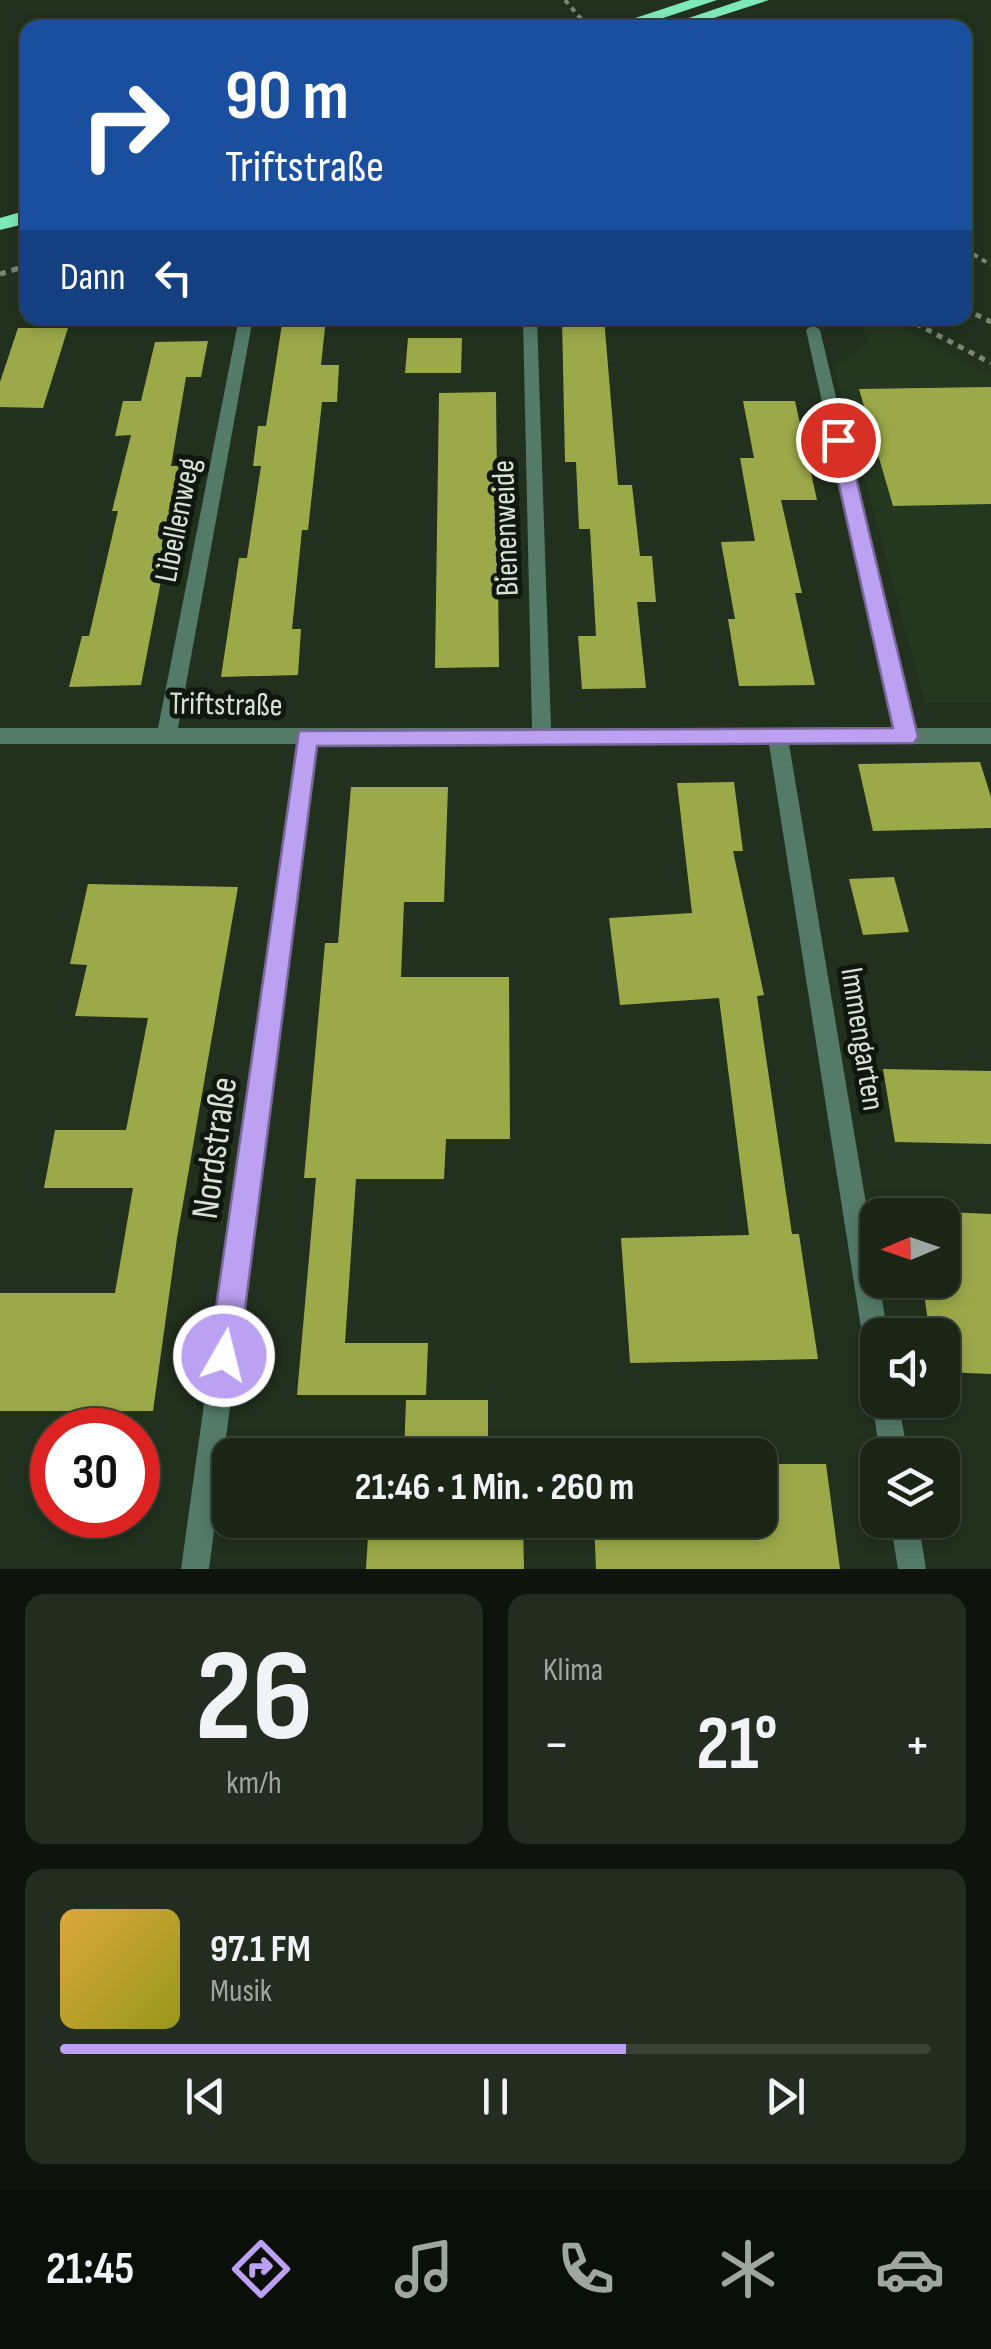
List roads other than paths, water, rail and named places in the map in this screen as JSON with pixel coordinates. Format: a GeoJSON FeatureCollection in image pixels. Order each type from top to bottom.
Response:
{"type":"FeatureCollection","features":[{"type":"Feature","properties":{"kind":"highway"},"geometry":{"type":"LineString","coordinates":[[640,20],[708,0]]}},
{"type":"Feature","properties":{"kind":"highway"},"geometry":{"type":"LineString","coordinates":[[694,20],[760,0]]}},
{"type":"Feature","properties":{"kind":"street","name":"Libellenweg"},"geometry":{"type":"LineString","coordinates":[[166,734],[245,325]]}},
{"type":"Feature","properties":{"kind":"street","name":"Bienenweide"},"geometry":{"type":"LineString","coordinates":[[530,325],[542,738]]}},
{"type":"Feature","properties":{"kind":"street"},"geometry":{"type":"LineString","coordinates":[[813,330],[906,737]]}},
{"type":"Feature","properties":{"kind":"street","name":"Triftstraße"},"geometry":{"type":"LineString","coordinates":[[0,736],[991,736]]}},
{"type":"Feature","properties":{"kind":"street","name":"Immengarten"},"geometry":{"type":"LineString","coordinates":[[778,736],[872,1318]]}},
{"type":"Feature","properties":{"kind":"street","name":"Nordstraße"},"geometry":{"type":"LineString","coordinates":[[195,1569],[307,737]]}},
{"type":"Feature","properties":{"kind":"street"},"geometry":{"type":"LineString","coordinates":[[907,1538],[912,1569]]}}]}
